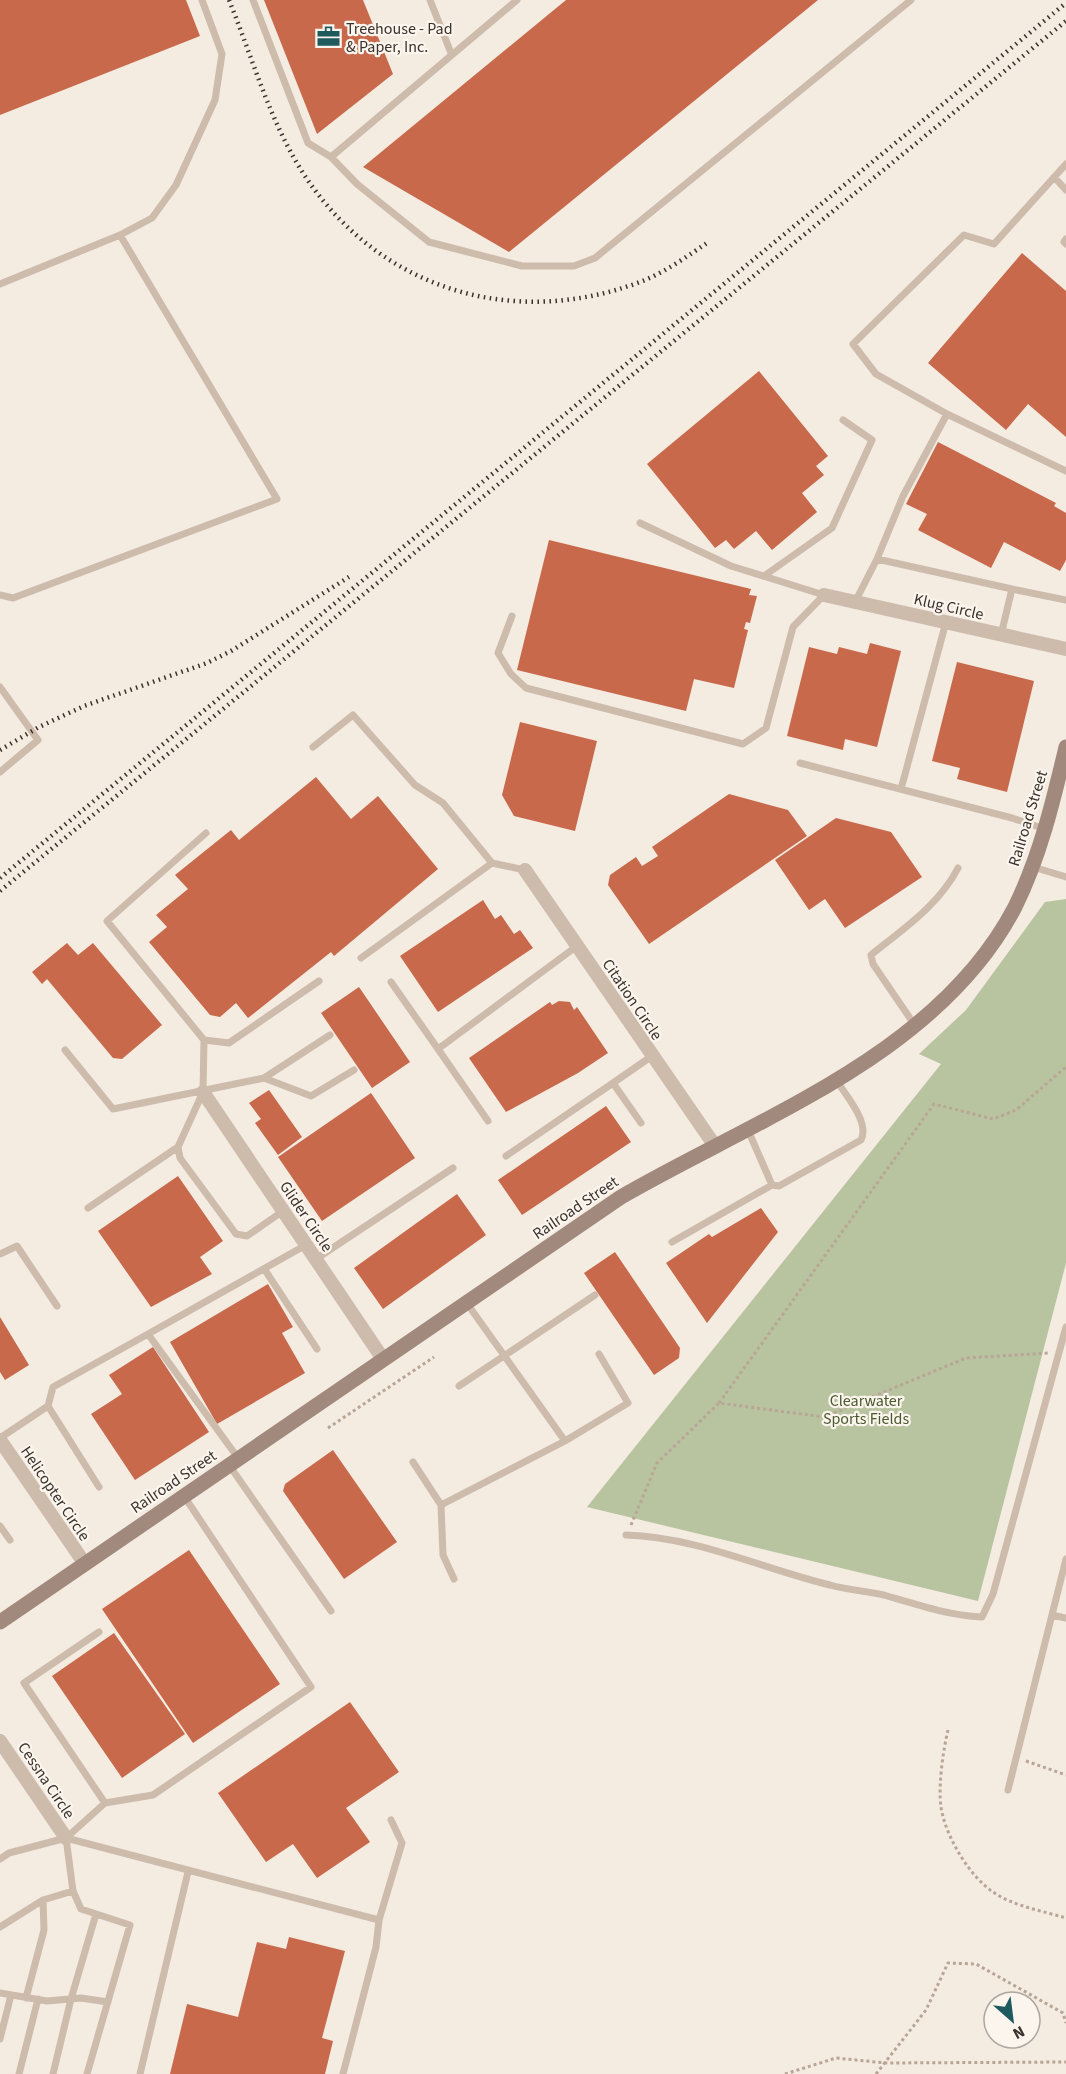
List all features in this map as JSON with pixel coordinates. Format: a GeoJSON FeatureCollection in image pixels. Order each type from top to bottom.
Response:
{"type":"FeatureCollection","features":[{"type":"Feature","properties":{"kind":"main road","name":"Railroad Street"},"geometry":{"type":"LineString","coordinates":[[0,1622],[621,1197],[837,1080],[874,1056],[914,1024],[975,966],[1013,909],[1033,867],[1045,829],[1061,791],[1066,747]]}},
{"type":"Feature","properties":{"kind":"street","name":"Klug Circle"},"geometry":{"type":"LineString","coordinates":[[824,594],[1066,649]]}},
{"type":"Feature","properties":{"kind":"street","name":"Citation Circle"},"geometry":{"type":"LineString","coordinates":[[525,870],[714,1146]]}},
{"type":"Feature","properties":{"kind":"street","name":"Glider Circle"},"geometry":{"type":"LineString","coordinates":[[203,1092],[383,1359]]}},
{"type":"Feature","properties":{"kind":"street","name":"Helicopter Circle"},"geometry":{"type":"LineString","coordinates":[[0,1439],[85,1564]]}},
{"type":"Feature","properties":{"kind":"street","name":"Cessna Circle"},"geometry":{"type":"LineString","coordinates":[[0,1741],[66,1838]]}},
{"type":"Feature","properties":{"kind":"lane"},"geometry":{"type":"LineString","coordinates":[[0,284],[120,235],[152,218],[164,202],[176,185],[215,100],[222,54],[202,0]]}},
{"type":"Feature","properties":{"kind":"lane"},"geometry":{"type":"LineString","coordinates":[[253,0],[308,143],[331,157],[357,184],[429,242],[522,266],[574,266],[596,258],[911,0]]}},
{"type":"Feature","properties":{"kind":"lane"},"geometry":{"type":"LineString","coordinates":[[430,0],[451,53]]}},
{"type":"Feature","properties":{"kind":"lane"},"geometry":{"type":"LineString","coordinates":[[331,157],[451,53],[517,0]]}},
{"type":"Feature","properties":{"kind":"lane"},"geometry":{"type":"LineString","coordinates":[[1066,164],[994,244],[964,235],[853,344],[876,375],[946,414],[1066,471]]}},
{"type":"Feature","properties":{"kind":"lane"},"geometry":{"type":"LineString","coordinates":[[1054,177],[1066,190]]}},
{"type":"Feature","properties":{"kind":"lane"},"geometry":{"type":"LineString","coordinates":[[0,595],[13,598],[277,499],[120,235]]}},
{"type":"Feature","properties":{"kind":"lane"},"geometry":{"type":"LineString","coordinates":[[1066,239],[1064,242],[1066,244]]}},
{"type":"Feature","properties":{"kind":"lane"},"geometry":{"type":"LineString","coordinates":[[855,602],[877,560],[903,496],[946,414]]}},
{"type":"Feature","properties":{"kind":"lane"},"geometry":{"type":"LineString","coordinates":[[764,576],[832,528],[872,440],[843,420]]}},
{"type":"Feature","properties":{"kind":"lane"},"geometry":{"type":"LineString","coordinates":[[512,616],[498,653],[511,674],[526,688],[742,744],[766,728],[793,627],[824,594],[730,566],[640,523]]}},
{"type":"Feature","properties":{"kind":"lane"},"geometry":{"type":"LineString","coordinates":[[877,560],[1066,600]]}},
{"type":"Feature","properties":{"kind":"lane"},"geometry":{"type":"LineString","coordinates":[[1001,634],[1012,589]]}},
{"type":"Feature","properties":{"kind":"lane"},"geometry":{"type":"LineString","coordinates":[[902,789],[946,622]]}},
{"type":"Feature","properties":{"kind":"lane"},"geometry":{"type":"LineString","coordinates":[[0,687],[38,740],[0,772]]}},
{"type":"Feature","properties":{"kind":"lane"},"geometry":{"type":"LineString","coordinates":[[313,747],[353,715],[415,785],[443,803],[492,863],[525,870]]}},
{"type":"Feature","properties":{"kind":"lane"},"geometry":{"type":"LineString","coordinates":[[800,763],[1012,818],[1045,829]]}},
{"type":"Feature","properties":{"kind":"lane"},"geometry":{"type":"LineString","coordinates":[[88,1208],[178,1147],[203,1092],[204,1040],[107,921],[206,833]]}},
{"type":"Feature","properties":{"kind":"lane"},"geometry":{"type":"LineString","coordinates":[[361,958],[492,863]]}},
{"type":"Feature","properties":{"kind":"lane"},"geometry":{"type":"LineString","coordinates":[[1033,867],[1066,877]]}},
{"type":"Feature","properties":{"kind":"lane"},"geometry":{"type":"LineString","coordinates":[[914,1024],[873,964],[872,955],[927,909],[949,885],[958,868]]}},
{"type":"Feature","properties":{"kind":"lane"},"geometry":{"type":"LineString","coordinates":[[438,1048],[577,946]]}},
{"type":"Feature","properties":{"kind":"lane"},"geometry":{"type":"LineString","coordinates":[[204,1040],[229,1043],[319,981]]}},
{"type":"Feature","properties":{"kind":"lane"},"geometry":{"type":"LineString","coordinates":[[391,982],[488,1121]]}},
{"type":"Feature","properties":{"kind":"lane"},"geometry":{"type":"LineString","coordinates":[[64,1050],[113,1109],[264,1078],[330,1035]]}},
{"type":"Feature","properties":{"kind":"lane"},"geometry":{"type":"LineString","coordinates":[[506,1156],[652,1056]]}},
{"type":"Feature","properties":{"kind":"lane"},"geometry":{"type":"LineString","coordinates":[[264,1078],[310,1096],[354,1070]]}},
{"type":"Feature","properties":{"kind":"lane"},"geometry":{"type":"LineString","coordinates":[[672,1242],[772,1185],[779,1186],[861,1140],[864,1134],[861,1120],[837,1080]]}},
{"type":"Feature","properties":{"kind":"lane"},"geometry":{"type":"LineString","coordinates":[[613,1083],[641,1123]]}},
{"type":"Feature","properties":{"kind":"lane"},"geometry":{"type":"LineString","coordinates":[[748,1130],[772,1185]]}},
{"type":"Feature","properties":{"kind":"lane"},"geometry":{"type":"LineString","coordinates":[[178,1147],[180,1158],[236,1234],[247,1236],[284,1211]]}},
{"type":"Feature","properties":{"kind":"lane"},"geometry":{"type":"LineString","coordinates":[[316,1259],[453,1168]]}},
{"type":"Feature","properties":{"kind":"lane"},"geometry":{"type":"LineString","coordinates":[[0,1439],[48,1407],[53,1387],[306,1245]]}},
{"type":"Feature","properties":{"kind":"lane"},"geometry":{"type":"LineString","coordinates":[[0,1254],[16,1246],[57,1306]]}},
{"type":"Feature","properties":{"kind":"lane"},"geometry":{"type":"LineString","coordinates":[[265,1270],[317,1349]]}},
{"type":"Feature","properties":{"kind":"lane"},"geometry":{"type":"LineString","coordinates":[[459,1386],[595,1295]]}},
{"type":"Feature","properties":{"kind":"lane"},"geometry":{"type":"LineString","coordinates":[[466,1302],[565,1441]]}},
{"type":"Feature","properties":{"kind":"lane"},"geometry":{"type":"LineString","coordinates":[[626,1535],[645,1536],[706,1549],[830,1585],[883,1595],[931,1610],[982,1617],[993,1594],[1066,1327]]}},
{"type":"Feature","properties":{"kind":"lane"},"geometry":{"type":"LineString","coordinates":[[148,1334],[331,1611]]}},
{"type":"Feature","properties":{"kind":"lane"},"geometry":{"type":"LineString","coordinates":[[441,1504],[565,1441],[628,1403],[599,1354]]}},
{"type":"Feature","properties":{"kind":"lane"},"geometry":{"type":"LineString","coordinates":[[48,1407],[99,1487]]}},
{"type":"Feature","properties":{"kind":"lane"},"geometry":{"type":"LineString","coordinates":[[413,1462],[441,1504],[443,1555],[454,1579]]}},
{"type":"Feature","properties":{"kind":"lane"},"geometry":{"type":"LineString","coordinates":[[0,1859],[9,1853],[66,1838],[105,1803],[153,1795],[311,1687],[184,1496]]}},
{"type":"Feature","properties":{"kind":"lane"},"geometry":{"type":"LineString","coordinates":[[0,1526],[10,1540]]}},
{"type":"Feature","properties":{"kind":"lane"},"geometry":{"type":"LineString","coordinates":[[1008,1790],[1066,1559]]}},
{"type":"Feature","properties":{"kind":"lane"},"geometry":{"type":"LineString","coordinates":[[1052,1616],[1066,1618]]}},
{"type":"Feature","properties":{"kind":"lane"},"geometry":{"type":"LineString","coordinates":[[99,1632],[24,1683],[105,1803]]}},
{"type":"Feature","properties":{"kind":"lane"},"geometry":{"type":"LineString","coordinates":[[343,2074],[376,1947],[379,1920],[402,1843],[392,1820]]}},
{"type":"Feature","properties":{"kind":"lane"},"geometry":{"type":"LineString","coordinates":[[66,1838],[188,1872],[379,1920]]}},
{"type":"Feature","properties":{"kind":"lane"},"geometry":{"type":"LineString","coordinates":[[66,1838],[73,1891],[81,1909],[130,1924],[87,2074]]}},
{"type":"Feature","properties":{"kind":"lane"},"geometry":{"type":"LineString","coordinates":[[140,2074],[188,1872]]}},
{"type":"Feature","properties":{"kind":"lane"},"geometry":{"type":"LineString","coordinates":[[0,1927],[43,1900],[73,1891]]}},
{"type":"Feature","properties":{"kind":"lane"},"geometry":{"type":"LineString","coordinates":[[26,1998],[44,1930],[43,1900]]}},
{"type":"Feature","properties":{"kind":"lane"},"geometry":{"type":"LineString","coordinates":[[53,2074],[71,1999],[96,1914]]}},
{"type":"Feature","properties":{"kind":"lane"},"geometry":{"type":"LineString","coordinates":[[0,1993],[38,1999],[108,2002]]}},
{"type":"Feature","properties":{"kind":"lane"},"geometry":{"type":"LineString","coordinates":[[0,2039],[11,1995]]}},
{"type":"Feature","properties":{"kind":"lane"},"geometry":{"type":"LineString","coordinates":[[19,2074],[38,1999]]}},
{"type":"Feature","properties":{"kind":"path"},"geometry":{"type":"LineString","coordinates":[[626,1535],[657,1463],[719,1402],[934,1104],[993,1119],[1016,1110],[1066,1067]]}},
{"type":"Feature","properties":{"kind":"path"},"geometry":{"type":"LineString","coordinates":[[719,1402],[824,1417],[966,1358],[1059,1353]]}},
{"type":"Feature","properties":{"kind":"path"},"geometry":{"type":"LineString","coordinates":[[328,1428],[434,1357]]}},
{"type":"Feature","properties":{"kind":"path"},"geometry":{"type":"LineString","coordinates":[[948,1730],[944,1749],[941,1807],[951,1836],[973,1873],[993,1892],[1066,1918]]}},
{"type":"Feature","properties":{"kind":"path"},"geometry":{"type":"LineString","coordinates":[[1016,1758],[1066,1775]]}},
{"type":"Feature","properties":{"kind":"path"},"geometry":{"type":"LineString","coordinates":[[876,2074],[926,2010],[948,1963],[976,1964],[1065,2013],[1066,2023]]}},
{"type":"Feature","properties":{"kind":"path"},"geometry":{"type":"LineString","coordinates":[[785,2074],[836,2058],[886,2063],[1066,2062]]}},
{"type":"Feature","properties":{"kind":"green space","name":"Clearwater Sports Fields"},"geometry":{"type":"Polygon","coordinates":[[[1066,899],[1066,1263],[978,1601],[587,1507],[941,1064],[919,1054],[966,1010],[1045,902],[1066,899]]]}},
{"type":"Feature","properties":{"kind":"building"},"geometry":{"type":"Polygon","coordinates":[[[0,0],[186,0],[200,36],[0,115],[0,0]]]}},
{"type":"Feature","properties":{"kind":"building","name":"Treehouse - Pad & Paper, Inc."},"geometry":{"type":"Polygon","coordinates":[[[264,0],[363,0],[393,74],[317,134],[264,0]]]}},
{"type":"Feature","properties":{"kind":"building"},"geometry":{"type":"Polygon","coordinates":[[[566,0],[818,0],[509,252],[363,167],[566,0]]]}},
{"type":"Feature","properties":{"kind":"building"},"geometry":{"type":"Polygon","coordinates":[[[1022,253],[1066,291],[1066,437],[1028,404],[1006,430],[928,363],[1022,253]]]}},
{"type":"Feature","properties":{"kind":"building"},"geometry":{"type":"Polygon","coordinates":[[[759,371],[828,456],[816,466],[824,475],[802,493],[817,512],[772,550],[756,531],[734,549],[726,540],[715,548],[647,464],[759,371]]]}},
{"type":"Feature","properties":{"kind":"building"},"geometry":{"type":"Polygon","coordinates":[[[938,442],[1056,503],[1054,506],[1066,513],[1066,560],[1060,571],[1004,542],[991,568],[918,530],[927,514],[906,504],[938,442]]]}},
{"type":"Feature","properties":{"kind":"building"},"geometry":{"type":"Polygon","coordinates":[[[549,540],[751,589],[749,595],[757,596],[750,623],[746,622],[744,629],[748,630],[734,688],[694,679],[686,711],[517,670],[549,540]]]}},
{"type":"Feature","properties":{"kind":"building"},"geometry":{"type":"Polygon","coordinates":[[[870,643],[901,651],[877,747],[845,739],[843,750],[787,736],[809,647],[837,654],[839,647],[867,654],[870,643]]]}},
{"type":"Feature","properties":{"kind":"building"},"geometry":{"type":"Polygon","coordinates":[[[957,662],[1034,681],[1007,792],[957,779],[960,768],[932,761],[957,662]]]}},
{"type":"Feature","properties":{"kind":"building"},"geometry":{"type":"Polygon","coordinates":[[[520,722],[597,741],[575,831],[514,816],[502,795],[520,722]]]}},
{"type":"Feature","properties":{"kind":"building"},"geometry":{"type":"Polygon","coordinates":[[[316,777],[351,819],[378,796],[438,869],[334,956],[331,952],[248,1018],[236,1003],[220,1017],[210,1015],[149,942],[167,927],[156,915],[188,889],[175,875],[231,830],[239,840],[316,777]]]}},
{"type":"Feature","properties":{"kind":"building"},"geometry":{"type":"Polygon","coordinates":[[[729,794],[788,810],[807,836],[649,944],[608,885],[610,875],[636,857],[642,866],[658,856],[652,847],[729,794]]]}},
{"type":"Feature","properties":{"kind":"building"},"geometry":{"type":"Polygon","coordinates":[[[836,818],[891,832],[922,877],[845,928],[825,899],[809,910],[775,860],[836,818]]]}},
{"type":"Feature","properties":{"kind":"building"},"geometry":{"type":"Polygon","coordinates":[[[483,900],[495,919],[501,915],[514,934],[520,930],[533,948],[438,1012],[400,956],[483,900]]]}},
{"type":"Feature","properties":{"kind":"building"},"geometry":{"type":"Polygon","coordinates":[[[67,943],[78,955],[93,943],[162,1025],[122,1059],[113,1058],[47,979],[42,984],[32,972],[67,943]]]}},
{"type":"Feature","properties":{"kind":"building"},"geometry":{"type":"Polygon","coordinates":[[[359,987],[410,1062],[372,1088],[321,1013],[359,987]]]}},
{"type":"Feature","properties":{"kind":"building"},"geometry":{"type":"Polygon","coordinates":[[[559,1001],[570,1002],[574,1010],[577,1007],[608,1053],[578,1073],[506,1112],[469,1058],[550,1002],[552,1005],[559,1001]]]}},
{"type":"Feature","properties":{"kind":"building"},"geometry":{"type":"Polygon","coordinates":[[[269,1090],[302,1137],[278,1155],[255,1123],[261,1119],[249,1103],[269,1090]]]}},
{"type":"Feature","properties":{"kind":"building"},"geometry":{"type":"Polygon","coordinates":[[[371,1093],[415,1158],[322,1221],[278,1157],[371,1093]]]}},
{"type":"Feature","properties":{"kind":"building"},"geometry":{"type":"Polygon","coordinates":[[[606,1106],[631,1142],[522,1215],[498,1180],[606,1106]]]}},
{"type":"Feature","properties":{"kind":"building"},"geometry":{"type":"Polygon","coordinates":[[[178,1176],[223,1241],[200,1257],[212,1274],[151,1307],[98,1231],[178,1176]]]}},
{"type":"Feature","properties":{"kind":"building"},"geometry":{"type":"Polygon","coordinates":[[[457,1194],[486,1235],[383,1309],[354,1268],[457,1194]]]}},
{"type":"Feature","properties":{"kind":"building"},"geometry":{"type":"Polygon","coordinates":[[[761,1208],[778,1232],[707,1323],[666,1263],[709,1234],[712,1237],[761,1208]]]}},
{"type":"Feature","properties":{"kind":"building"},"geometry":{"type":"Polygon","coordinates":[[[615,1252],[680,1348],[679,1358],[654,1375],[584,1273],[615,1252]]]}},
{"type":"Feature","properties":{"kind":"building"},"geometry":{"type":"Polygon","coordinates":[[[268,1284],[293,1327],[282,1333],[305,1373],[217,1424],[170,1342],[268,1284]]]}},
{"type":"Feature","properties":{"kind":"building"},"geometry":{"type":"Polygon","coordinates":[[[0,1317],[29,1365],[5,1380],[0,1372],[0,1317]]]}},
{"type":"Feature","properties":{"kind":"building"},"geometry":{"type":"Polygon","coordinates":[[[153,1347],[209,1432],[135,1480],[91,1414],[122,1394],[109,1375],[153,1347]]]}},
{"type":"Feature","properties":{"kind":"building"},"geometry":{"type":"Polygon","coordinates":[[[333,1450],[397,1542],[344,1579],[283,1491],[285,1484],[333,1450]]]}},
{"type":"Feature","properties":{"kind":"building"},"geometry":{"type":"Polygon","coordinates":[[[189,1550],[280,1684],[193,1743],[102,1609],[189,1550]]]}},
{"type":"Feature","properties":{"kind":"building"},"geometry":{"type":"Polygon","coordinates":[[[114,1633],[185,1734],[122,1778],[52,1676],[114,1633]]]}},
{"type":"Feature","properties":{"kind":"building"},"geometry":{"type":"Polygon","coordinates":[[[350,1702],[399,1772],[346,1808],[370,1842],[317,1878],[293,1844],[266,1862],[218,1793],[350,1702]]]}},
{"type":"Feature","properties":{"kind":"building"},"geometry":{"type":"Polygon","coordinates":[[[289,1937],[345,1951],[322,2038],[333,2041],[325,2074],[170,2074],[187,2004],[238,2017],[257,1942],[286,1949],[289,1937]]]}},
{"type":"Feature","properties":{"kind":"railway"},"geometry":{"type":"LineString","coordinates":[[229,0],[273,115],[294,159],[307,179],[338,218],[374,249],[413,273],[455,290],[500,300],[546,301],[593,296],[640,282],[666,269],[707,243]]}},
{"type":"Feature","properties":{"kind":"railway"},"geometry":{"type":"LineString","coordinates":[[0,878],[1066,3]]}},
{"type":"Feature","properties":{"kind":"railway"},"geometry":{"type":"LineString","coordinates":[[0,891],[1066,21]]}},
{"type":"Feature","properties":{"kind":"railway"},"geometry":{"type":"LineString","coordinates":[[0,750],[39,727],[84,706],[207,663],[231,651],[349,577]]}},
{"type":"Feature","properties":{"kind":"place","name":"Treehouse - Pad & Paper, Inc."},"geometry":{"type":"Point","coordinates":[328,37]}}]}
